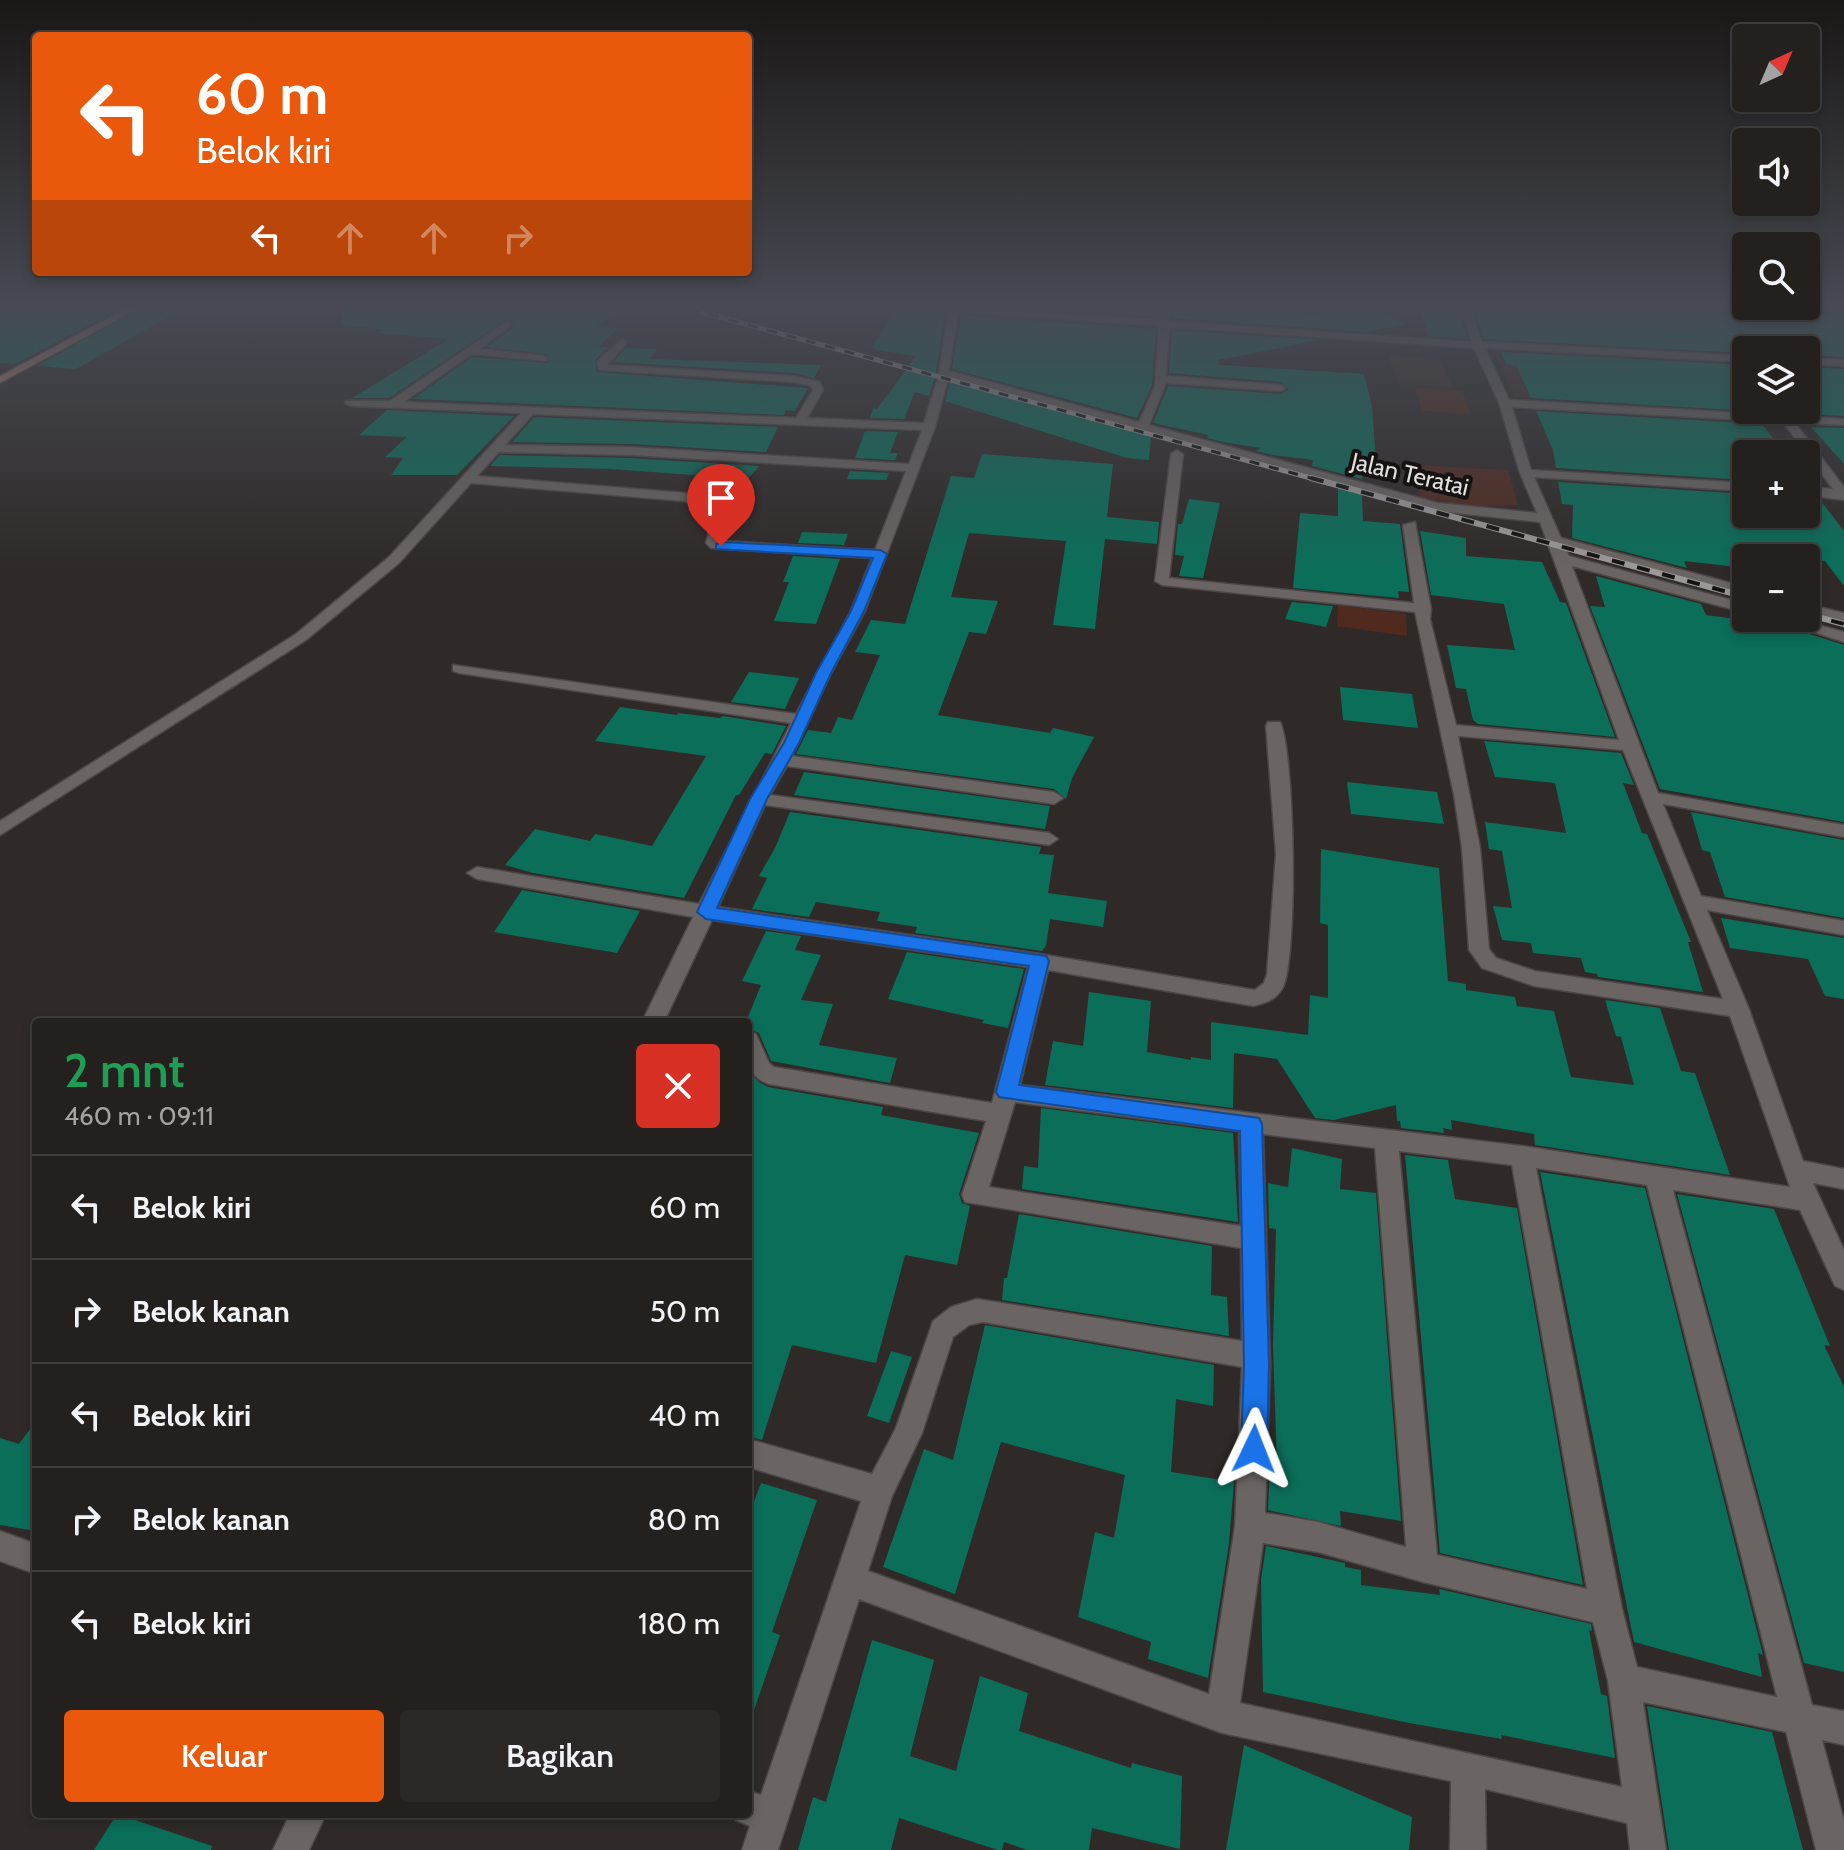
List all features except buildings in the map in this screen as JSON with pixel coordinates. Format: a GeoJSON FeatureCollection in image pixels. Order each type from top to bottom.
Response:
{"type":"FeatureCollection","features":[{"type":"Feature","properties":{"kind":"street"},"geometry":{"type":"LineString","coordinates":[[392,405],[406,395]]}},
{"type":"Feature","properties":{"kind":"street"},"geometry":{"type":"LineString","coordinates":[[800,421],[815,395]]}},
{"type":"Feature","properties":{"kind":"street"},"geometry":{"type":"LineString","coordinates":[[655,1018],[759,799],[858,611],[929,427],[938,395]]}},
{"type":"Feature","properties":{"kind":"street","name":"Jalan Teratai"},"geometry":{"type":"LineString","coordinates":[[1024,395],[1437,507],[1544,518]]}},
{"type":"Feature","properties":{"kind":"street"},"geometry":{"type":"LineString","coordinates":[[1142,428],[1155,395]]}},
{"type":"Feature","properties":{"kind":"street"},"geometry":{"type":"LineString","coordinates":[[1501,395],[1526,473],[1563,559],[1630,746],[1738,1009],[1794,1169],[1844,1278]]}},
{"type":"Feature","properties":{"kind":"street"},"geometry":{"type":"LineString","coordinates":[[351,403],[929,427]]}},
{"type":"Feature","properties":{"kind":"street"},"geometry":{"type":"LineString","coordinates":[[1505,403],[1732,412]]}},
{"type":"Feature","properties":{"kind":"street"},"geometry":{"type":"LineString","coordinates":[[0,829],[301,637],[394,560],[529,411]]}},
{"type":"Feature","properties":{"kind":"street"},"geometry":{"type":"LineString","coordinates":[[1820,419],[1844,422]]}},
{"type":"Feature","properties":{"kind":"street"},"geometry":{"type":"LineString","coordinates":[[1790,424],[1843,494]]}},
{"type":"Feature","properties":{"kind":"street"},"geometry":{"type":"LineString","coordinates":[[496,448],[630,451],[912,468]]}},
{"type":"Feature","properties":{"kind":"street"},"geometry":{"type":"LineString","coordinates":[[1177,454],[1162,581],[1424,609]]}},
{"type":"Feature","properties":{"kind":"street"},"geometry":{"type":"LineString","coordinates":[[1526,473],[1732,486]]}},
{"type":"Feature","properties":{"kind":"street"},"geometry":{"type":"LineString","coordinates":[[467,479],[686,497],[710,505],[720,514],[713,543],[716,545],[880,554]]}},
{"type":"Feature","properties":{"kind":"street"},"geometry":{"type":"LineString","coordinates":[[1820,492],[1843,494]]}},
{"type":"Feature","properties":{"kind":"street"},"geometry":{"type":"LineString","coordinates":[[1410,525],[1438,688],[1450,730],[1471,848],[1479,950],[1489,963],[1534,978],[1738,1009]]}},
{"type":"Feature","properties":{"kind":"street"},"geometry":{"type":"LineString","coordinates":[[1554,540],[1732,587]]}},
{"type":"Feature","properties":{"kind":"street"},"geometry":{"type":"LineString","coordinates":[[1563,559],[1732,605]]}},
{"type":"Feature","properties":{"kind":"street"},"geometry":{"type":"LineString","coordinates":[[1820,612],[1844,618]]}},
{"type":"Feature","properties":{"kind":"street"},"geometry":{"type":"LineString","coordinates":[[1820,630],[1844,637]]}},
{"type":"Feature","properties":{"kind":"street"},"geometry":{"type":"LineString","coordinates":[[459,668],[803,720]]}},
{"type":"Feature","properties":{"kind":"street"},"geometry":{"type":"LineString","coordinates":[[477,873],[706,912],[1040,961],[1253,998],[1265,996],[1273,988],[1277,974],[1285,854],[1274,726]]}},
{"type":"Feature","properties":{"kind":"street"},"geometry":{"type":"LineString","coordinates":[[1450,730],[1630,746]]}},
{"type":"Feature","properties":{"kind":"street"},"geometry":{"type":"LineString","coordinates":[[782,760],[1054,798]]}},
{"type":"Feature","properties":{"kind":"street"},"geometry":{"type":"LineString","coordinates":[[1652,797],[1844,831]]}},
{"type":"Feature","properties":{"kind":"street"},"geometry":{"type":"LineString","coordinates":[[759,799],[1049,839]]}},
{"type":"Feature","properties":{"kind":"street"},"geometry":{"type":"LineString","coordinates":[[1694,901],[1844,928]]}},
{"type":"Feature","properties":{"kind":"street"},"geometry":{"type":"LineString","coordinates":[[1040,961],[1004,1103],[974,1195],[1254,1239]]}},
{"type":"Feature","properties":{"kind":"street"},"geometry":{"type":"LineString","coordinates":[[752,1050],[760,1069],[769,1075],[1004,1103],[1386,1139],[1522,1156],[1809,1201]]}},
{"type":"Feature","properties":{"kind":"street"},"geometry":{"type":"LineString","coordinates":[[1222,1716],[1250,1526],[1256,1356],[1251,1124]]}},
{"type":"Feature","properties":{"kind":"street"},"geometry":{"type":"LineString","coordinates":[[1386,1139],[1423,1567]]}},
{"type":"Feature","properties":{"kind":"street"},"geometry":{"type":"LineString","coordinates":[[1522,1156],[1606,1609],[1624,1681],[1648,1850]]}},
{"type":"Feature","properties":{"kind":"street"},"geometry":{"type":"LineString","coordinates":[[1794,1169],[1844,1179]]}},
{"type":"Feature","properties":{"kind":"street"},"geometry":{"type":"LineString","coordinates":[[1657,1177],[1834,1850]]}},
{"type":"Feature","properties":{"kind":"street"},"geometry":{"type":"LineString","coordinates":[[760,1850],[759,1812],[849,1580],[879,1491],[908,1433],[942,1330],[960,1315],[983,1310],[1256,1356]]}},
{"type":"Feature","properties":{"kind":"street"},"geometry":{"type":"LineString","coordinates":[[752,1454],[879,1491]]}},
{"type":"Feature","properties":{"kind":"street"},"geometry":{"type":"LineString","coordinates":[[1250,1526],[1318,1537],[1423,1567],[1606,1609]]}},
{"type":"Feature","properties":{"kind":"street"},"geometry":{"type":"LineString","coordinates":[[0,1546],[32,1555]]}},
{"type":"Feature","properties":{"kind":"street"},"geometry":{"type":"LineString","coordinates":[[849,1580],[1222,1716],[1643,1809]]}},
{"type":"Feature","properties":{"kind":"street"},"geometry":{"type":"LineString","coordinates":[[1624,1681],[1844,1728]]}},
{"type":"Feature","properties":{"kind":"street"},"geometry":{"type":"LineString","coordinates":[[1468,1768],[1468,1850]]}},
{"type":"Feature","properties":{"kind":"street"},"geometry":{"type":"LineString","coordinates":[[291,1850],[306,1818]]}},
{"type":"Feature","properties":{"kind":"shaded area"},"geometry":{"type":"Polygon","coordinates":[[[1417,395],[1464,395],[1471,414],[1422,411],[1417,395]]]}},
{"type":"Feature","properties":{"kind":"shaded area"},"geometry":{"type":"Polygon","coordinates":[[[1639,395],[1645,404],[1514,396],[1639,395]]]}},
{"type":"Feature","properties":{"kind":"shaded area"},"geometry":{"type":"Polygon","coordinates":[[[1415,465],[1508,470],[1518,505],[1475,507],[1420,497],[1415,465]]]}},
{"type":"Feature","properties":{"kind":"shaded area"},"geometry":{"type":"Polygon","coordinates":[[[1338,605],[1406,614],[1407,636],[1337,626],[1338,605]]]}},
{"type":"Feature","properties":{"kind":"railway"},"geometry":{"type":"LineString","coordinates":[[1007,395],[1318,480]]}},
{"type":"Feature","properties":{"kind":"railway"},"geometry":{"type":"LineString","coordinates":[[1311,478],[1732,593]]}},
{"type":"Feature","properties":{"kind":"railway"},"geometry":{"type":"LineString","coordinates":[[1820,618],[1844,624]]}},
{"type":"Feature","properties":{"kind":"route"},"geometry":{"type":"LineString","coordinates":[[721,546],[880,554],[858,611],[759,799],[706,912],[1040,961],[1007,1092],[1049,1095],[1251,1124],[1256,1365],[1254,1449]]}}]}
